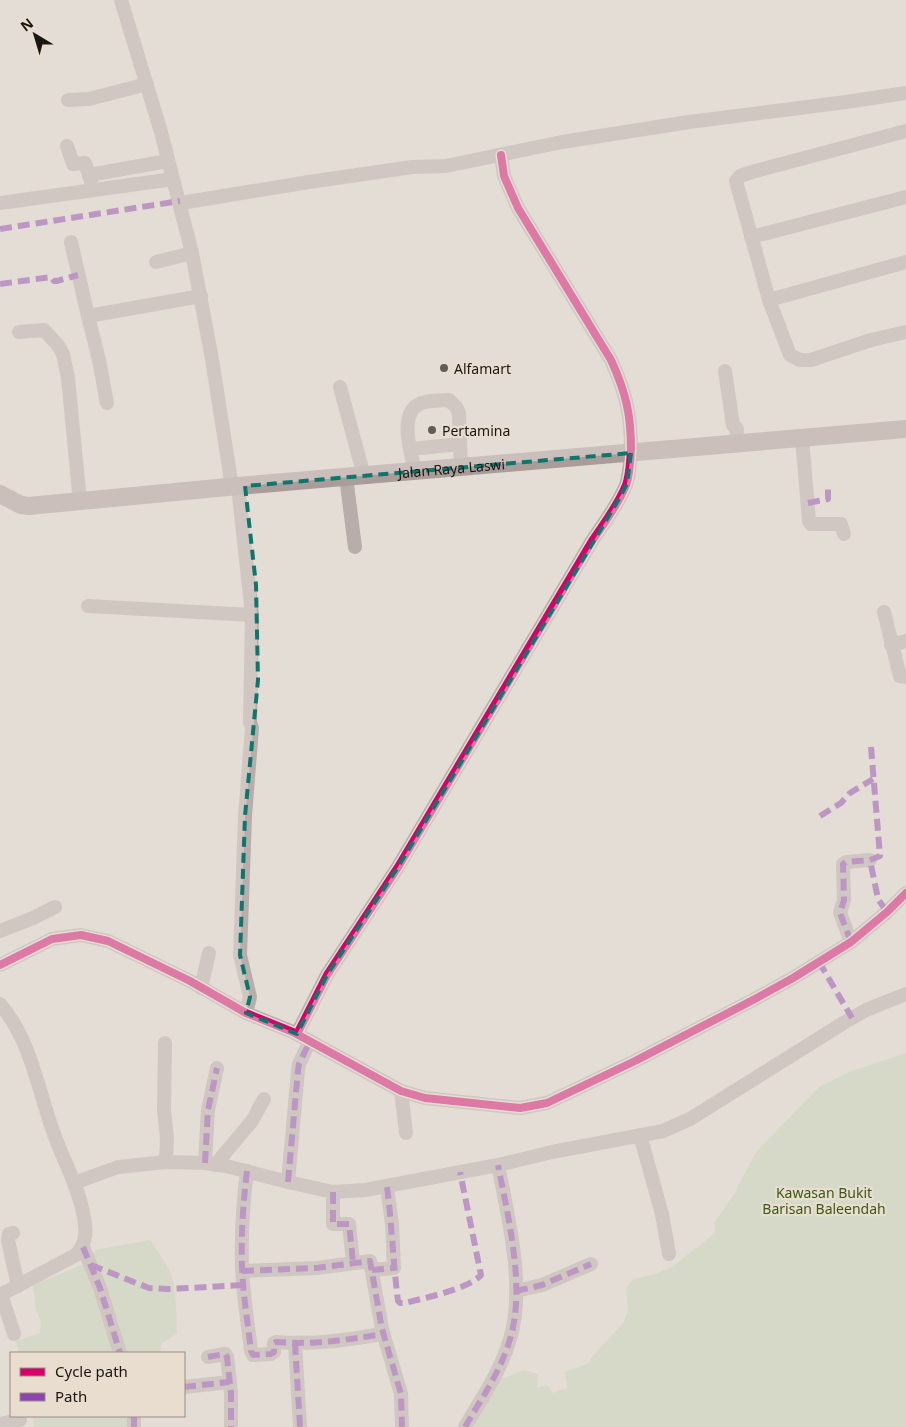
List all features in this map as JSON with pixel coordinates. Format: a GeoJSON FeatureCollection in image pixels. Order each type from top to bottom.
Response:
{"type":"FeatureCollection","features":[{"type":"Feature","properties":{"kind":"main road","name":"Jalan Raya Laswi"},"geometry":{"type":"LineString","coordinates":[[1,496],[29,506],[238,486],[906,429]]}},
{"type":"Feature","properties":{"kind":"street"},"geometry":{"type":"LineString","coordinates":[[121,0],[147,84],[180,203],[201,296],[238,486],[253,613],[250,714],[252,728],[245,816],[240,955],[250,997],[246,1013]]}},
{"type":"Feature","properties":{"kind":"street"},"geometry":{"type":"LineString","coordinates":[[68,100],[89,99],[147,84]]}},
{"type":"Feature","properties":{"kind":"street"},"geometry":{"type":"LineString","coordinates":[[180,203],[412,167],[446,166],[562,142],[689,122],[906,93]]}},
{"type":"Feature","properties":{"kind":"street"},"geometry":{"type":"LineString","coordinates":[[906,131],[752,172],[740,176],[736,181],[769,300],[790,355],[800,360],[811,360],[871,340],[906,332]]}},
{"type":"Feature","properties":{"kind":"street"},"geometry":{"type":"LineString","coordinates":[[66,146],[74,165],[85,163],[93,190]]}},
{"type":"Feature","properties":{"kind":"street"},"geometry":{"type":"LineString","coordinates":[[297,1034],[328,975],[398,867],[592,541],[616,504],[630,472],[631,428],[629,412],[621,383],[611,360],[518,208],[504,176],[501,155]]}},
{"type":"Feature","properties":{"kind":"street"},"geometry":{"type":"LineString","coordinates":[[89,175],[168,161]]}},
{"type":"Feature","properties":{"kind":"street"},"geometry":{"type":"LineString","coordinates":[[0,203],[173,179]]}},
{"type":"Feature","properties":{"kind":"street"},"geometry":{"type":"LineString","coordinates":[[751,238],[906,197]]}},
{"type":"Feature","properties":{"kind":"street"},"geometry":{"type":"LineString","coordinates":[[71,242],[99,360],[107,403]]}},
{"type":"Feature","properties":{"kind":"street"},"geometry":{"type":"LineString","coordinates":[[156,262],[192,253]]}},
{"type":"Feature","properties":{"kind":"street"},"geometry":{"type":"LineString","coordinates":[[769,300],[906,262]]}},
{"type":"Feature","properties":{"kind":"street"},"geometry":{"type":"LineString","coordinates":[[88,316],[201,296]]}},
{"type":"Feature","properties":{"kind":"street"},"geometry":{"type":"LineString","coordinates":[[19,332],[44,330],[57,344],[63,354],[68,378],[80,502]]}},
{"type":"Feature","properties":{"kind":"street"},"geometry":{"type":"LineString","coordinates":[[725,371],[733,425],[737,429],[736,444]]}},
{"type":"Feature","properties":{"kind":"street"},"geometry":{"type":"LineString","coordinates":[[340,387],[355,477],[355,547]]}},
{"type":"Feature","properties":{"kind":"street"},"geometry":{"type":"LineString","coordinates":[[415,472],[407,430],[408,415],[414,408],[424,402],[449,400],[456,407],[459,413],[461,468]]}},
{"type":"Feature","properties":{"kind":"street"},"geometry":{"type":"LineString","coordinates":[[802,438],[809,521],[811,524],[838,523],[843,527],[844,534]]}},
{"type":"Feature","properties":{"kind":"street"},"geometry":{"type":"LineString","coordinates":[[411,449],[460,444]]}},
{"type":"Feature","properties":{"kind":"street"},"geometry":{"type":"LineString","coordinates":[[88,606],[253,613]]}},
{"type":"Feature","properties":{"kind":"street"},"geometry":{"type":"LineString","coordinates":[[884,612],[900,676],[906,677]]}},
{"type":"Feature","properties":{"kind":"street"},"geometry":{"type":"LineString","coordinates":[[891,645],[906,641]]}},
{"type":"Feature","properties":{"kind":"street"},"geometry":{"type":"LineString","coordinates":[[851,942],[840,913],[844,900],[843,864],[846,862],[870,860]]}},
{"type":"Feature","properties":{"kind":"street"},"geometry":{"type":"LineString","coordinates":[[0,965],[52,939],[81,935],[108,941],[246,1013],[297,1034],[401,1091],[425,1098],[520,1108],[547,1103],[634,1062],[793,978],[851,942],[887,912],[906,893]]}},
{"type":"Feature","properties":{"kind":"street"},"geometry":{"type":"LineString","coordinates":[[0,931],[55,907]]}},
{"type":"Feature","properties":{"kind":"street"},"geometry":{"type":"LineString","coordinates":[[201,988],[209,953]]}},
{"type":"Feature","properties":{"kind":"street"},"geometry":{"type":"LineString","coordinates":[[74,1183],[118,1167],[166,1162],[215,1165],[333,1192],[387,1187],[663,1131],[690,1119],[866,1010],[906,994]]}},
{"type":"Feature","properties":{"kind":"street"},"geometry":{"type":"LineString","coordinates":[[0,1004],[16,1026],[26,1048],[54,1134],[74,1183],[83,1213],[85,1237],[83,1247],[76,1256],[1,1295],[14,1334]]}},
{"type":"Feature","properties":{"kind":"street"},"geometry":{"type":"LineString","coordinates":[[288,1182],[298,1070],[310,1041]]}},
{"type":"Feature","properties":{"kind":"street"},"geometry":{"type":"LineString","coordinates":[[165,1043],[164,1111],[167,1138],[166,1162]]}},
{"type":"Feature","properties":{"kind":"street"},"geometry":{"type":"LineString","coordinates":[[215,1165],[208,1110],[217,1068]]}},
{"type":"Feature","properties":{"kind":"street"},"geometry":{"type":"LineString","coordinates":[[401,1091],[406,1132]]}},
{"type":"Feature","properties":{"kind":"street"},"geometry":{"type":"LineString","coordinates":[[215,1165],[252,1121],[264,1098]]}},
{"type":"Feature","properties":{"kind":"street"},"geometry":{"type":"LineString","coordinates":[[640,1135],[662,1214],[669,1254]]}},
{"type":"Feature","properties":{"kind":"street"},"geometry":{"type":"LineString","coordinates":[[465,1427],[500,1367],[516,1315],[515,1272],[508,1218],[498,1165]]}},
{"type":"Feature","properties":{"kind":"street"},"geometry":{"type":"LineString","coordinates":[[247,1171],[243,1207],[242,1271],[247,1322],[253,1355],[271,1354],[274,1352],[275,1342],[343,1341],[383,1334]]}},
{"type":"Feature","properties":{"kind":"street"},"geometry":{"type":"LineString","coordinates":[[372,1270],[394,1268],[392,1224],[387,1187]]}},
{"type":"Feature","properties":{"kind":"street"},"geometry":{"type":"LineString","coordinates":[[333,1192],[333,1224],[349,1224],[353,1262]]}},
{"type":"Feature","properties":{"kind":"street"},"geometry":{"type":"LineString","coordinates":[[13,1233],[9,1234],[8,1240],[18,1286]]}},
{"type":"Feature","properties":{"kind":"street"},"geometry":{"type":"LineString","coordinates":[[83,1247],[100,1288],[120,1352]]}},
{"type":"Feature","properties":{"kind":"street"},"geometry":{"type":"LineString","coordinates":[[242,1271],[317,1268],[369,1260],[371,1262],[383,1334],[401,1394],[402,1427]]}},
{"type":"Feature","properties":{"kind":"street"},"geometry":{"type":"LineString","coordinates":[[516,1291],[542,1285],[591,1264]]}},
{"type":"Feature","properties":{"kind":"street"},"geometry":{"type":"LineString","coordinates":[[296,1343],[300,1427]]}},
{"type":"Feature","properties":{"kind":"street"},"geometry":{"type":"LineString","coordinates":[[208,1357],[226,1355],[232,1416],[231,1427]]}},
{"type":"Feature","properties":{"kind":"street"},"geometry":{"type":"LineString","coordinates":[[185,1387],[229,1382]]}},
{"type":"Feature","properties":{"kind":"street"},"geometry":{"type":"LineString","coordinates":[[0,1424],[20,1420]]}},
{"type":"Feature","properties":{"kind":"highlighted area"},"geometry":{"type":"Polygon","coordinates":[[[631,453],[627,484],[616,504],[398,867],[327,975],[297,1034],[246,1013],[250,997],[240,955],[245,816],[258,680],[256,585],[245,486],[631,453]]]}},
{"type":"Feature","properties":{"kind":"green space","name":"Kawasan Bukit Barisan Baleendah"},"geometry":{"type":"Polygon","coordinates":[[[906,1053],[906,1427],[474,1427],[475,1419],[490,1380],[509,1376],[523,1370],[538,1374],[537,1388],[547,1385],[553,1393],[567,1388],[565,1372],[589,1363],[591,1358],[624,1322],[628,1311],[626,1289],[633,1279],[656,1274],[672,1267],[715,1233],[714,1223],[734,1194],[756,1152],[819,1087],[849,1072],[906,1053]]]}},
{"type":"Feature","properties":{"kind":"green space"},"geometry":{"type":"Polygon","coordinates":[[[150,1240],[171,1274],[175,1296],[177,1334],[162,1343],[160,1352],[19,1352],[16,1341],[40,1333],[41,1321],[36,1311],[33,1285],[89,1262],[95,1250],[150,1240]]]}},
{"type":"Feature","properties":{"kind":"green space"},"geometry":{"type":"Polygon","coordinates":[[[33,1417],[140,1417],[141,1427],[34,1427],[33,1417]]]}},
{"type":"Feature","properties":{"kind":"marked path"},"geometry":{"type":"LineString","coordinates":[[0,229],[180,201]]}},
{"type":"Feature","properties":{"kind":"marked path"},"geometry":{"type":"LineString","coordinates":[[0,284],[51,277],[54,281],[57,281],[78,275]]}},
{"type":"Feature","properties":{"kind":"marked path"},"geometry":{"type":"LineString","coordinates":[[808,503],[828,499],[828,488]]}},
{"type":"Feature","properties":{"kind":"marked path"},"geometry":{"type":"LineString","coordinates":[[871,747],[880,856],[870,860],[878,899],[887,912]]}},
{"type":"Feature","properties":{"kind":"marked path"},"geometry":{"type":"LineString","coordinates":[[820,816],[841,803],[850,793],[873,779]]}},
{"type":"Feature","properties":{"kind":"marked path"},"geometry":{"type":"LineString","coordinates":[[851,942],[840,913],[844,900],[843,864],[846,862],[870,860]]}},
{"type":"Feature","properties":{"kind":"marked path"},"geometry":{"type":"LineString","coordinates":[[819,962],[852,1018]]}},
{"type":"Feature","properties":{"kind":"marked path"},"geometry":{"type":"LineString","coordinates":[[288,1182],[298,1070],[310,1041]]}},
{"type":"Feature","properties":{"kind":"marked path"},"geometry":{"type":"LineString","coordinates":[[205,1163],[208,1110],[217,1068]]}},
{"type":"Feature","properties":{"kind":"marked path"},"geometry":{"type":"LineString","coordinates":[[465,1427],[490,1385],[506,1351],[514,1319],[516,1298],[514,1252],[498,1165]]}},
{"type":"Feature","properties":{"kind":"marked path"},"geometry":{"type":"LineString","coordinates":[[247,1171],[244,1195],[242,1267],[243,1288],[253,1355],[271,1354],[274,1352],[274,1343],[276,1342],[317,1342],[383,1334]]}},
{"type":"Feature","properties":{"kind":"marked path"},"geometry":{"type":"LineString","coordinates":[[387,1187],[398,1301],[405,1303],[457,1289],[467,1285],[481,1275],[460,1172]]}},
{"type":"Feature","properties":{"kind":"marked path"},"geometry":{"type":"LineString","coordinates":[[333,1192],[333,1224],[349,1224],[353,1262]]}},
{"type":"Feature","properties":{"kind":"marked path"},"geometry":{"type":"LineString","coordinates":[[83,1247],[100,1288],[120,1352]]}},
{"type":"Feature","properties":{"kind":"marked path"},"geometry":{"type":"LineString","coordinates":[[242,1271],[317,1268],[370,1261],[382,1329],[401,1394],[402,1427]]}},
{"type":"Feature","properties":{"kind":"marked path"},"geometry":{"type":"LineString","coordinates":[[516,1291],[542,1285],[591,1264]]}},
{"type":"Feature","properties":{"kind":"marked path"},"geometry":{"type":"LineString","coordinates":[[91,1265],[149,1288],[169,1289],[244,1285]]}},
{"type":"Feature","properties":{"kind":"marked path"},"geometry":{"type":"LineString","coordinates":[[372,1270],[394,1268]]}},
{"type":"Feature","properties":{"kind":"marked path"},"geometry":{"type":"LineString","coordinates":[[295,1343],[300,1427]]}},
{"type":"Feature","properties":{"kind":"marked path"},"geometry":{"type":"LineString","coordinates":[[208,1357],[225,1354],[227,1357],[231,1393],[231,1427]]}},
{"type":"Feature","properties":{"kind":"marked path"},"geometry":{"type":"LineString","coordinates":[[185,1387],[229,1382]]}},
{"type":"Feature","properties":{"kind":"marked path"},"geometry":{"type":"LineString","coordinates":[[134,1417],[134,1427]]}},
{"type":"Feature","properties":{"kind":"cycle path"},"geometry":{"type":"LineString","coordinates":[[297,1034],[327,975],[398,867],[592,541],[615,507],[627,481],[631,450],[630,425],[627,404],[616,372],[611,360],[518,208],[504,176],[501,155]]}},
{"type":"Feature","properties":{"kind":"cycle path"},"geometry":{"type":"LineString","coordinates":[[0,965],[52,939],[81,935],[108,941],[190,981],[246,1013],[293,1032],[401,1091],[425,1098],[520,1108],[547,1103],[635,1061],[793,978],[851,942],[887,912],[906,893]]}},
{"type":"Feature","properties":{"kind":"place","name":"Alfamart"},"geometry":{"type":"Point","coordinates":[444,368]}},
{"type":"Feature","properties":{"kind":"place","name":"Pertamina"},"geometry":{"type":"Point","coordinates":[432,430]}}]}
